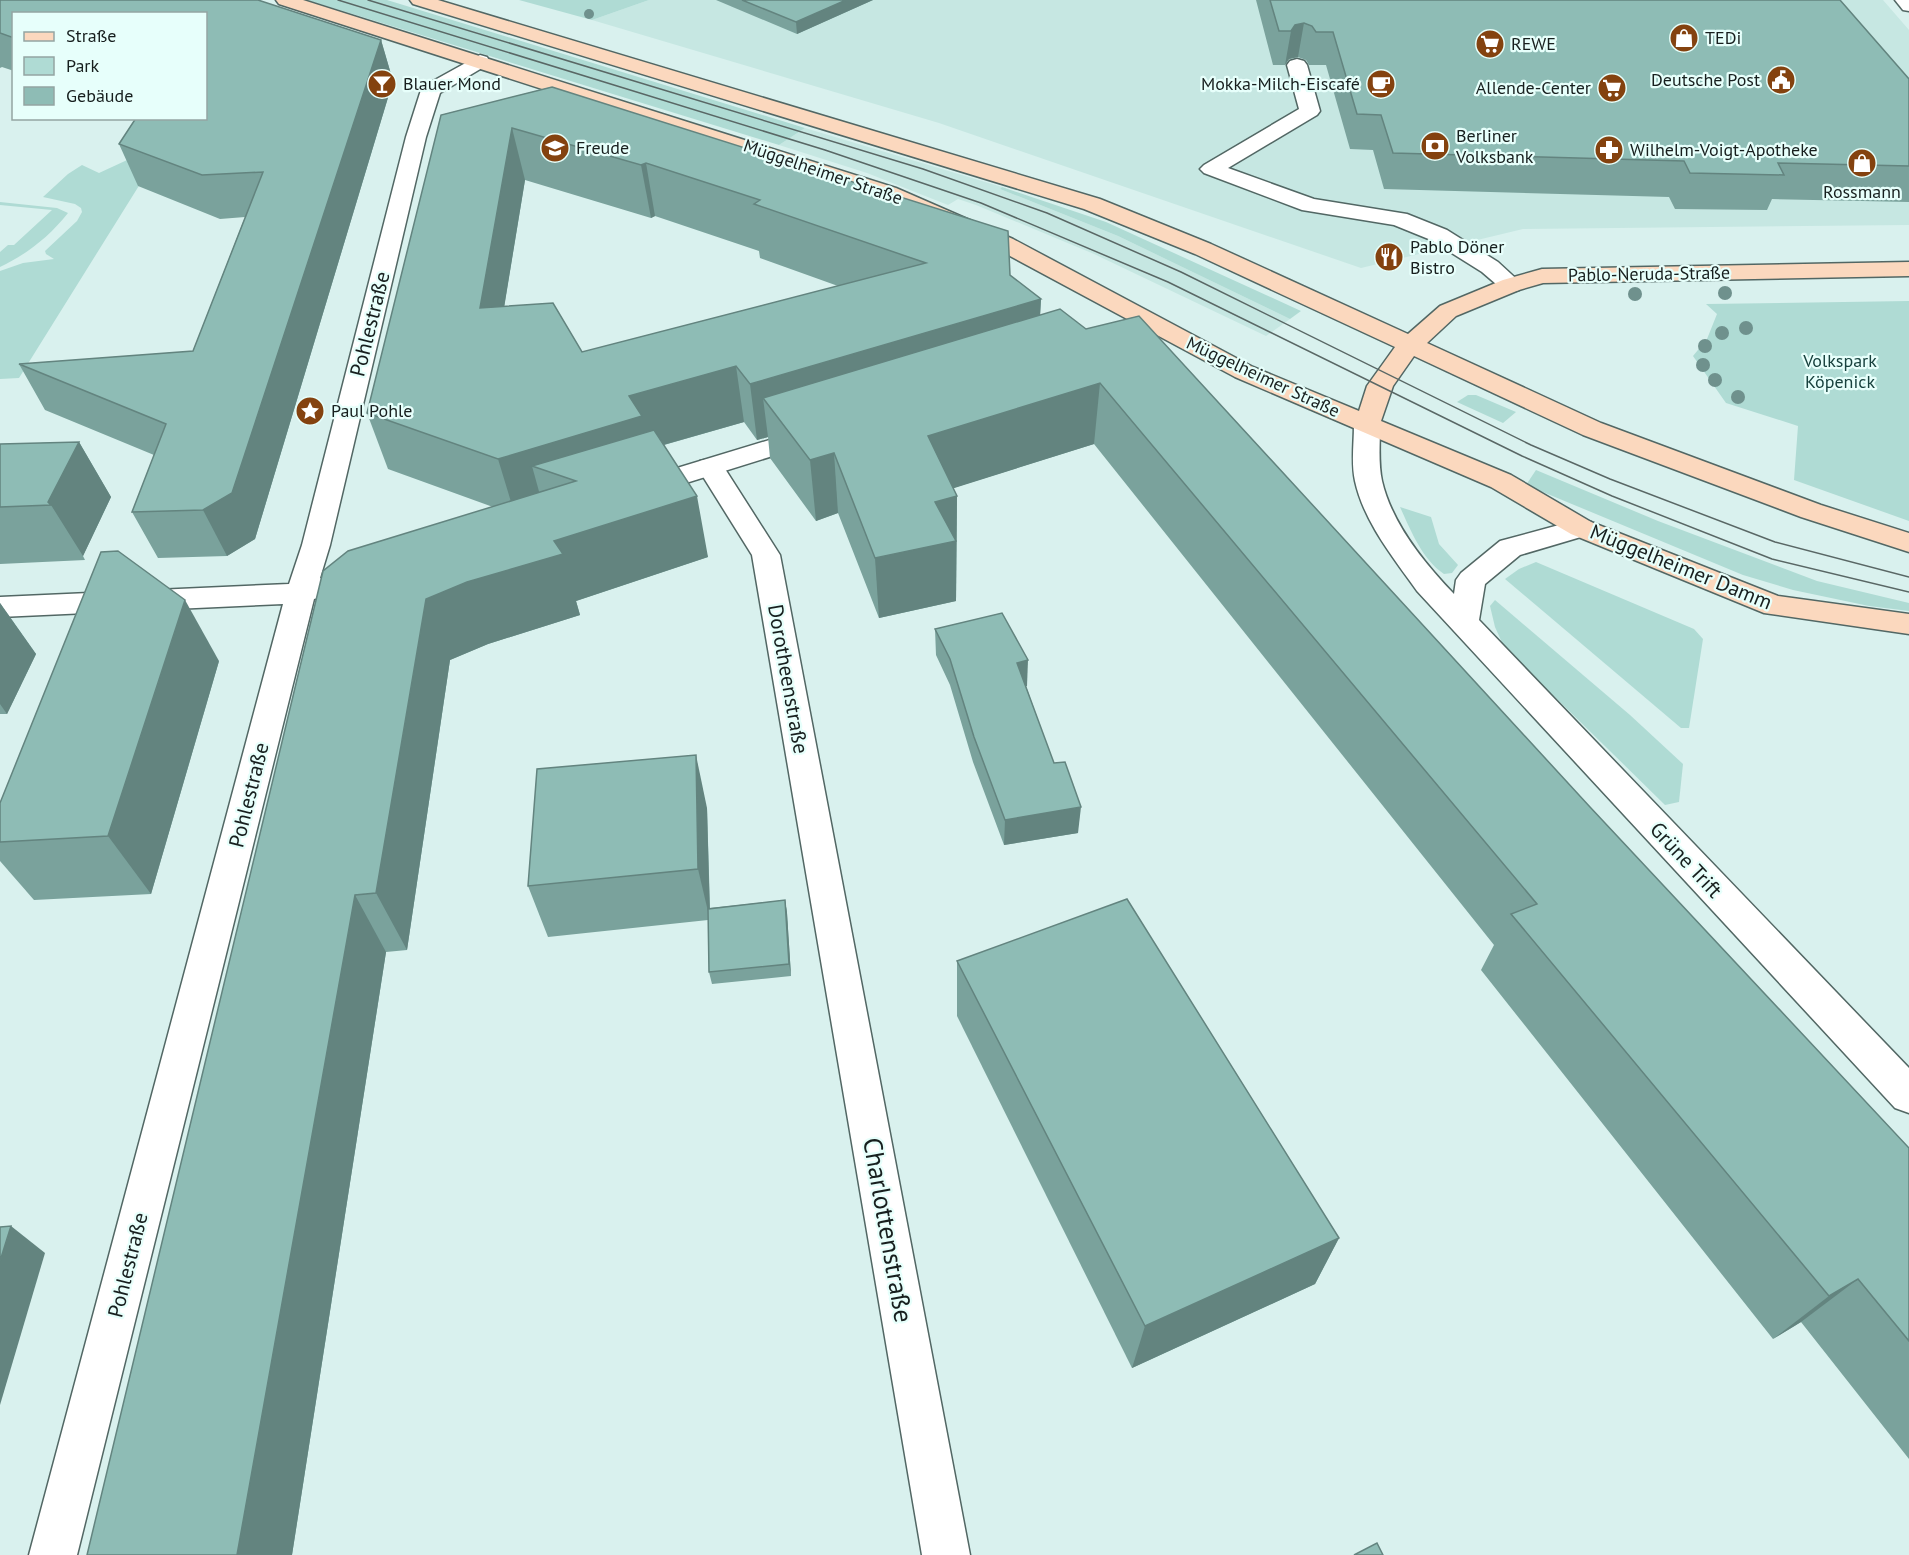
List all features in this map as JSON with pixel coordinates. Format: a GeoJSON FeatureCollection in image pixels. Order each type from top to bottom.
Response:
{"type":"FeatureCollection","features":[{"type":"Feature","properties":{"kind":"main road","name":"Müggelheimer Straße"},"geometry":{"type":"LineString","coordinates":[[285,0],[851,179],[926,208],[1005,244],[1244,372],[1501,481]]}},
{"type":"Feature","properties":{"kind":"main road"},"geometry":{"type":"LineString","coordinates":[[419,0],[1092,204],[1203,249],[1409,346],[1603,433],[1811,511],[1909,543]]}},
{"type":"Feature","properties":{"kind":"main road","name":"Pablo-Neruda-Straße"},"geometry":{"type":"LineString","coordinates":[[1366,425],[1380,386],[1409,346],[1448,311],[1511,285],[1542,276],[1909,269]]}},
{"type":"Feature","properties":{"kind":"main road","name":"Müggelheimer Damm"},"geometry":{"type":"LineString","coordinates":[[1501,481],[1581,528],[1774,606],[1909,624]]}},
{"type":"Feature","properties":{"kind":"street"},"geometry":{"type":"LineString","coordinates":[[1904,0],[1909,6]]}},
{"type":"Feature","properties":{"kind":"street","name":"Pohlestraße"},"geometry":{"type":"LineString","coordinates":[[53,1555],[301,594],[315,551],[416,137],[431,90],[480,62]]}},
{"type":"Feature","properties":{"kind":"street"},"geometry":{"type":"LineString","coordinates":[[1297,65],[1310,111],[1211,170],[1310,205],[1399,219],[1438,235],[1490,267],[1511,285]]}},
{"type":"Feature","properties":{"kind":"street","name":"Grüne Trift"},"geometry":{"type":"LineString","coordinates":[[1366,425],[1368,479],[1376,504],[1402,549],[1427,584],[1909,1095]]}},
{"type":"Feature","properties":{"kind":"street"},"geometry":{"type":"LineString","coordinates":[[615,496],[831,429]]}},
{"type":"Feature","properties":{"kind":"street","name":"Dorotheenstraße"},"geometry":{"type":"LineString","coordinates":[[710,467],[766,555],[831,906]]}},
{"type":"Feature","properties":{"kind":"street"},"geometry":{"type":"LineString","coordinates":[[1463,624],[1471,579],[1510,548],[1581,528]]}},
{"type":"Feature","properties":{"kind":"street"},"geometry":{"type":"LineString","coordinates":[[0,607],[301,594],[346,580]]}},
{"type":"Feature","properties":{"kind":"street","name":"Charlottenstraße"},"geometry":{"type":"LineString","coordinates":[[831,906],[946,1555]]}},
{"type":"Feature","properties":{"kind":"shaded area"},"geometry":{"type":"Polygon","coordinates":[[[649,0],[1883,0],[1909,30],[1909,225],[1523,229],[1361,268],[939,123],[592,20],[649,0]]]}},
{"type":"Feature","properties":{"kind":"shaded area"},"geometry":{"type":"Polygon","coordinates":[[[805,128],[1002,187],[1000,189],[1118,236],[1290,319],[1266,336],[1094,254],[976,205],[958,199],[948,205],[867,173],[779,145],[805,128]]]}},
{"type":"Feature","properties":{"kind":"green space"},"geometry":{"type":"Polygon","coordinates":[[[307,0],[387,0],[805,128],[779,145],[307,0]]]}},
{"type":"Feature","properties":{"kind":"green space"},"geometry":{"type":"Polygon","coordinates":[[[519,0],[649,0],[592,20],[519,0]]]}},
{"type":"Feature","properties":{"kind":"green space"},"geometry":{"type":"Polygon","coordinates":[[[138,155],[155,160],[19,378],[0,379],[0,271],[23,263],[54,259],[45,251],[77,221],[82,212],[81,208],[75,204],[43,197],[68,174],[82,165],[99,173],[138,155]]]}},
{"type":"Feature","properties":{"kind":"green space"},"geometry":{"type":"Polygon","coordinates":[[[1002,187],[1106,222],[1301,311],[1290,319],[1118,236],[1000,189],[1002,187]]]}},
{"type":"Feature","properties":{"kind":"green space"},"geometry":{"type":"Polygon","coordinates":[[[0,202],[57,208],[68,213],[37,244],[0,267],[0,252],[8,245],[14,245],[52,210],[0,205],[0,202]]]}},
{"type":"Feature","properties":{"kind":"green space","name":"Volkspark Köpenick"},"geometry":{"type":"Polygon","coordinates":[[[1909,301],[1909,521],[1794,480],[1798,426],[1726,403],[1693,356],[1707,339],[1717,314],[1706,304],[1909,301]]]}},
{"type":"Feature","properties":{"kind":"green space"},"geometry":{"type":"Polygon","coordinates":[[[1468,395],[1476,395],[1516,412],[1503,423],[1457,402],[1468,395]]]}},
{"type":"Feature","properties":{"kind":"green space"},"geometry":{"type":"Polygon","coordinates":[[[1536,470],[1658,521],[1817,581],[1909,603],[1909,611],[1869,606],[1793,590],[1743,575],[1526,485],[1536,470]]]}},
{"type":"Feature","properties":{"kind":"green space"},"geometry":{"type":"Polygon","coordinates":[[[1400,507],[1431,517],[1439,544],[1458,565],[1452,573],[1444,574],[1429,561],[1400,507]]]}},
{"type":"Feature","properties":{"kind":"green space"},"geometry":{"type":"Polygon","coordinates":[[[1536,562],[1694,629],[1703,639],[1689,728],[1681,728],[1505,579],[1519,569],[1536,562]]]}},
{"type":"Feature","properties":{"kind":"green space"},"geometry":{"type":"Polygon","coordinates":[[[1495,600],[1630,715],[1683,764],[1679,802],[1665,805],[1504,647],[1495,627],[1490,606],[1495,600]]]}},
{"type":"Feature","properties":{"kind":"building"},"geometry":{"type":"Polygon","coordinates":[[[0,0],[258,0],[381,40],[232,493],[203,510],[132,512],[166,424],[19,364],[193,351],[263,172],[202,175],[119,144],[135,120],[207,120],[207,12],[12,12],[12,37],[0,33],[0,0]]]}},
{"type":"Feature","properties":{"kind":"building"},"geometry":{"type":"Polygon","coordinates":[[[742,0],[846,0],[796,22],[742,0]]]}},
{"type":"Feature","properties":{"kind":"building","name":"Allende-Center"},"geometry":{"type":"Polygon","coordinates":[[[1270,0],[1840,0],[1909,79],[1909,166],[1778,163],[1784,175],[1690,173],[1684,161],[1393,153],[1381,115],[1357,114],[1333,32],[1316,32],[1312,26],[1304,23],[1295,25],[1291,31],[1279,31],[1270,0]]]}},
{"type":"Feature","properties":{"kind":"building"},"geometry":{"type":"Polygon","coordinates":[[[552,87],[1008,231],[1010,275],[1041,299],[750,384],[736,366],[629,396],[642,416],[498,459],[367,413],[441,115],[552,87]],[[512,128],[480,308],[553,303],[582,352],[926,263],[754,204],[760,200],[646,163],[641,165],[512,128]]]}},
{"type":"Feature","properties":{"kind":"building"},"geometry":{"type":"Polygon","coordinates":[[[1060,309],[1086,329],[1139,316],[1590,807],[1909,1148],[1909,1341],[1858,1279],[1829,1296],[1511,914],[1537,904],[1100,383],[928,436],[957,496],[935,502],[956,541],[875,558],[834,453],[810,460],[763,398],[1060,309]]]}},
{"type":"Feature","properties":{"kind":"building"},"geometry":{"type":"Polygon","coordinates":[[[654,430],[697,496],[554,541],[563,554],[467,582],[426,599],[376,893],[355,895],[237,1555],[87,1555],[323,571],[348,551],[576,481],[532,466],[654,430]]]}},
{"type":"Feature","properties":{"kind":"building"},"geometry":{"type":"Polygon","coordinates":[[[79,442],[48,502],[51,505],[0,507],[0,444],[79,442]]]}},
{"type":"Feature","properties":{"kind":"building"},"geometry":{"type":"Polygon","coordinates":[[[118,551],[185,600],[108,836],[0,842],[0,803],[101,552],[118,551]]]}},
{"type":"Feature","properties":{"kind":"building"},"geometry":{"type":"Polygon","coordinates":[[[1002,613],[1028,660],[1017,663],[1054,763],[1065,762],[1081,807],[1005,820],[974,737],[950,659],[935,629],[1002,613]]]}},
{"type":"Feature","properties":{"kind":"building"},"geometry":{"type":"Polygon","coordinates":[[[696,755],[698,869],[528,886],[537,769],[696,755]]]}},
{"type":"Feature","properties":{"kind":"building"},"geometry":{"type":"Polygon","coordinates":[[[1127,899],[1339,1238],[1145,1326],[957,961],[1127,899]]]}},
{"type":"Feature","properties":{"kind":"building"},"geometry":{"type":"Polygon","coordinates":[[[785,900],[789,964],[709,972],[708,909],[785,900]]]}},
{"type":"Feature","properties":{"kind":"building"},"geometry":{"type":"Polygon","coordinates":[[[11,1226],[0,1261],[0,1227],[11,1226]]]}},
{"type":"Feature","properties":{"kind":"building"},"geometry":{"type":"Polygon","coordinates":[[[1377,1543],[1383,1555],[1354,1555],[1377,1543]]]}},
{"type":"Feature","properties":{"kind":"tram line"},"geometry":{"type":"LineString","coordinates":[[338,0],[825,150],[981,203],[1168,282],[1522,456],[1612,496],[1772,559],[1909,592]]}},
{"type":"Feature","properties":{"kind":"tram line"},"geometry":{"type":"LineString","coordinates":[[368,0],[923,169],[1047,213],[1181,272],[1531,445],[1610,479],[1775,542],[1909,577]]}},
{"type":"Feature","properties":{"kind":"place","name":"TEDi"},"geometry":{"type":"Point","coordinates":[1684,38]}},
{"type":"Feature","properties":{"kind":"place","name":"REWE"},"geometry":{"type":"Point","coordinates":[1490,44]}},
{"type":"Feature","properties":{"kind":"place","name":"Deutsche Post"},"geometry":{"type":"Point","coordinates":[1781,80]}},
{"type":"Feature","properties":{"kind":"place","name":"Blauer Mond"},"geometry":{"type":"Point","coordinates":[382,84]}},
{"type":"Feature","properties":{"kind":"place","name":"Mokka-Milch-Eiscafé"},"geometry":{"type":"Point","coordinates":[1381,84]}},
{"type":"Feature","properties":{"kind":"place","name":"Allende-Center"},"geometry":{"type":"Point","coordinates":[1612,88]}},
{"type":"Feature","properties":{"kind":"place","name":"Berliner Volksbank"},"geometry":{"type":"Point","coordinates":[1435,146]}},
{"type":"Feature","properties":{"kind":"place","name":"Freude"},"geometry":{"type":"Point","coordinates":[555,148]}},
{"type":"Feature","properties":{"kind":"place","name":"Wilhelm-Voigt-Apotheke"},"geometry":{"type":"Point","coordinates":[1609,150]}},
{"type":"Feature","properties":{"kind":"place","name":"Rossmann"},"geometry":{"type":"Point","coordinates":[1862,163]}},
{"type":"Feature","properties":{"kind":"place","name":"Pablo Döner Bistro"},"geometry":{"type":"Point","coordinates":[1389,257]}},
{"type":"Feature","properties":{"kind":"place","name":"Paul Pohle"},"geometry":{"type":"Point","coordinates":[310,411]}}]}
